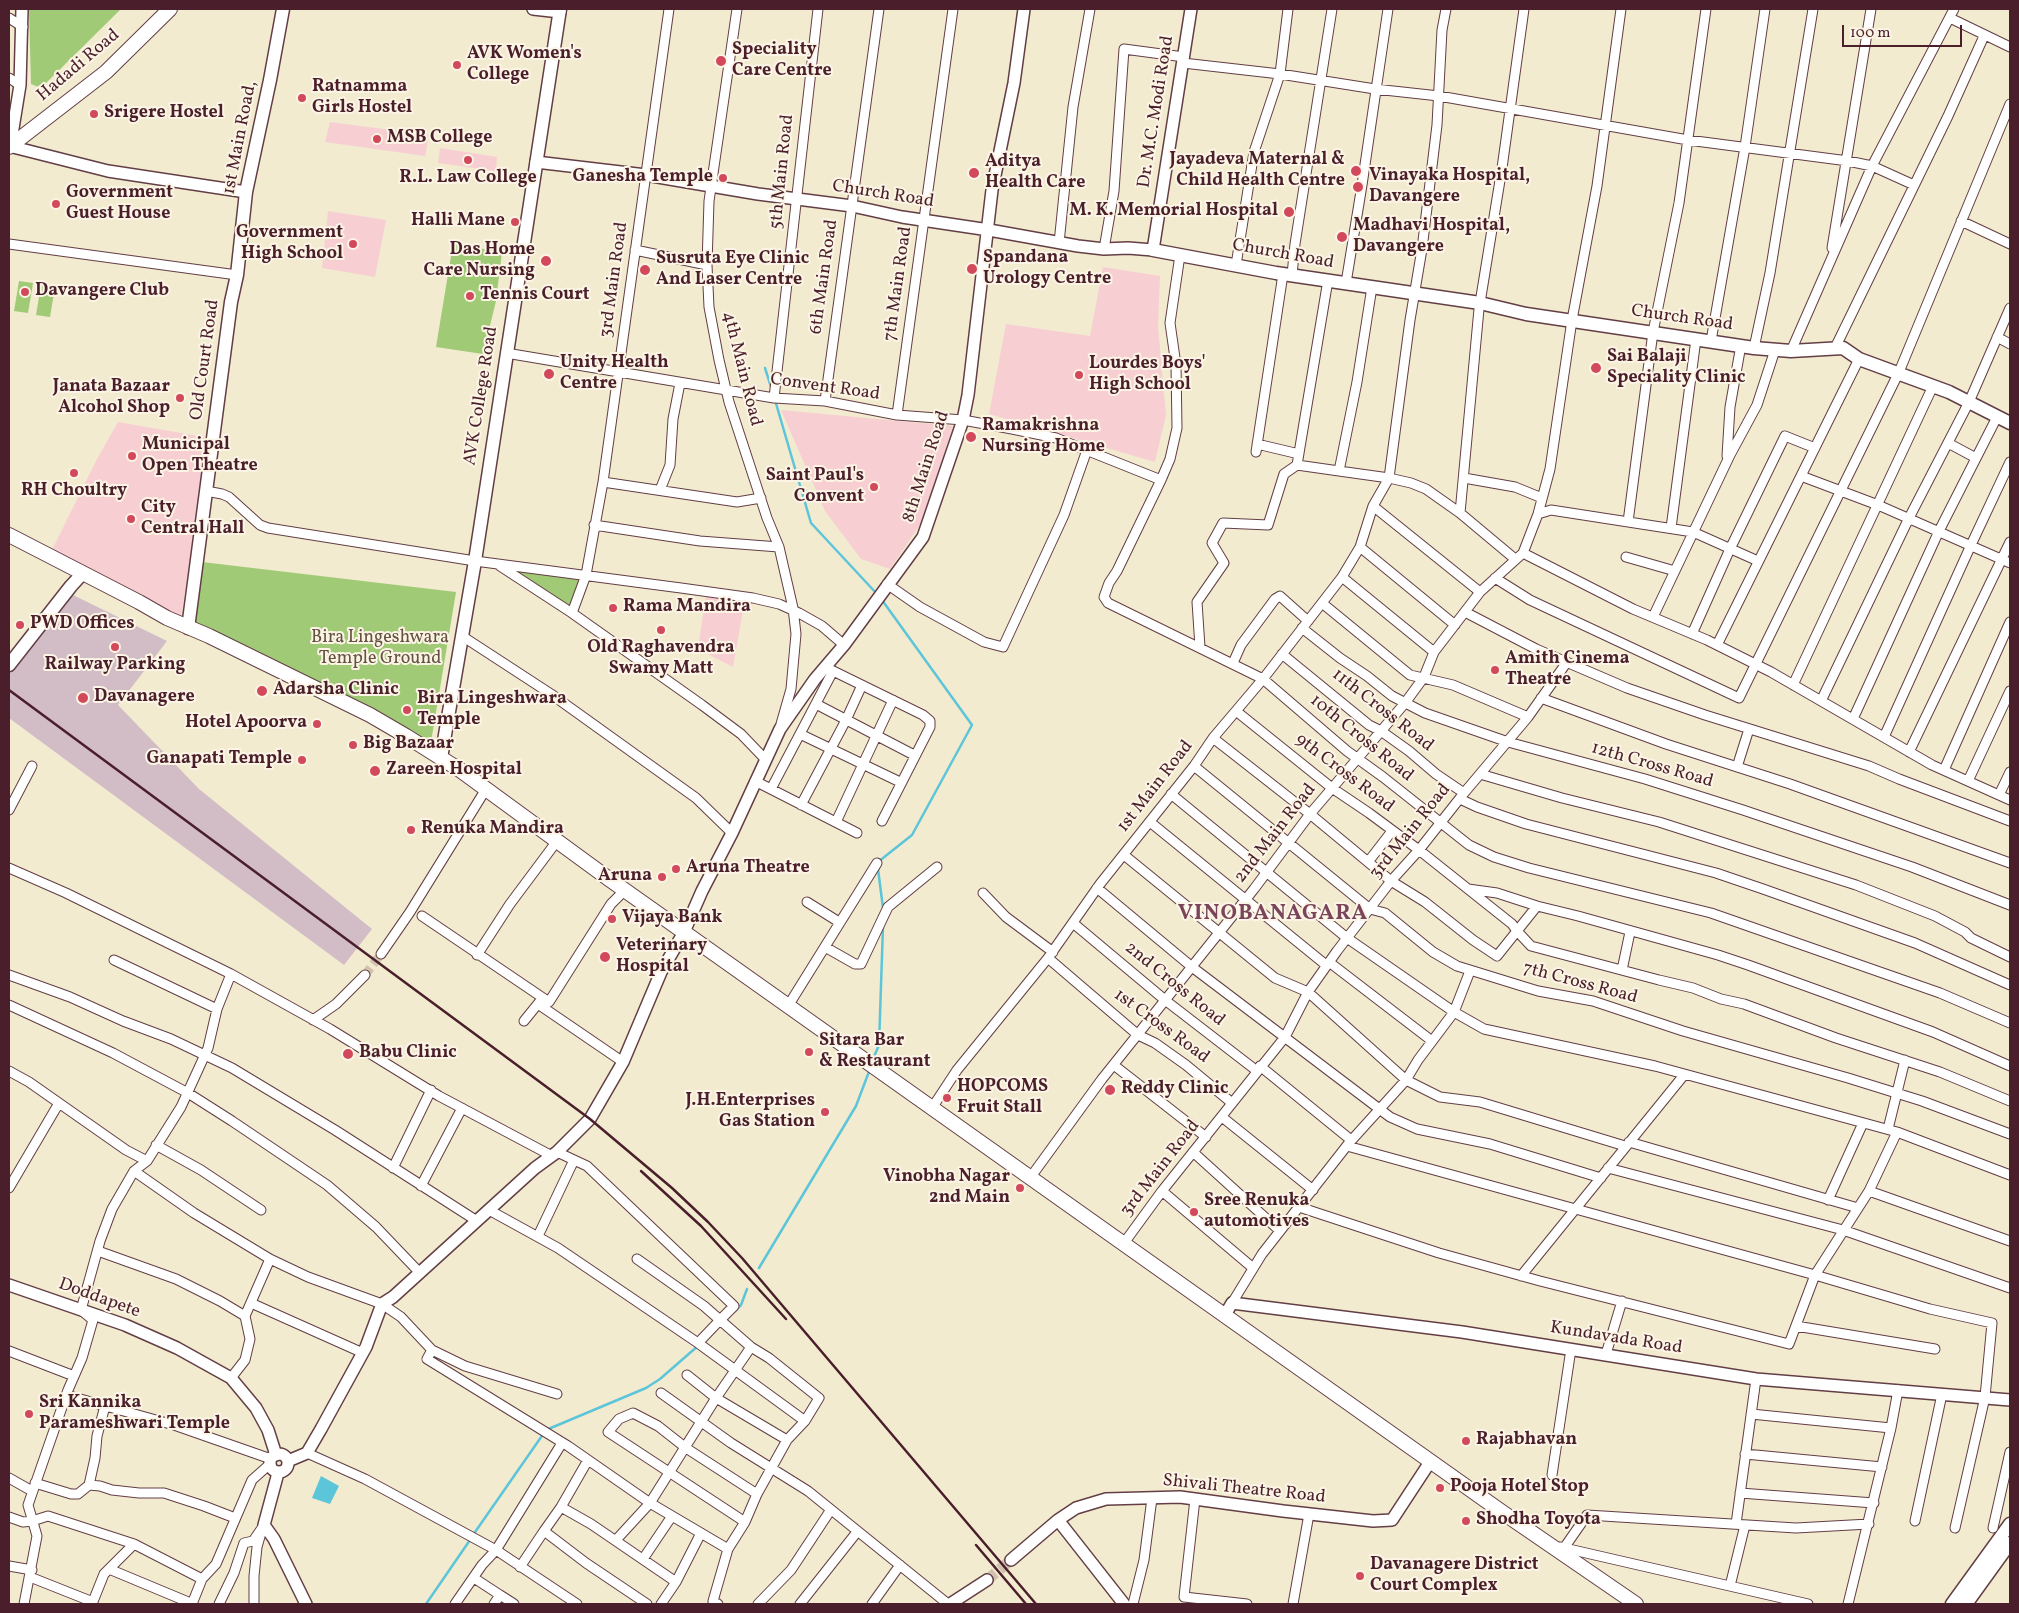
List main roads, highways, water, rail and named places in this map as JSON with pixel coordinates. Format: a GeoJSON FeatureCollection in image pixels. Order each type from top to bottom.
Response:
{"type":"FeatureCollection","features":[{"type":"Feature","properties":{"kind":"main road","name":"Hadadi Road"},"geometry":{"type":"LineString","coordinates":[[9,149],[106,72],[170,9]]}},
{"type":"Feature","properties":{"kind":"main road","name":"1st Main Road,"},"geometry":{"type":"LineString","coordinates":[[237,275],[246,192],[283,9]]}},
{"type":"Feature","properties":{"kind":"main road","name":"AVK College Road"},"geometry":{"type":"LineString","coordinates":[[442,758],[475,561],[560,10]]}},
{"type":"Feature","properties":{"kind":"main road","name":"Church Road"},"geometry":{"type":"LineString","coordinates":[[1153,250],[1288,274],[1480,303],[1526,314],[1741,344],[1754,348],[1791,352],[1843,348],[1859,359],[1934,386],[2010,423]]}},
{"type":"Feature","properties":{"kind":"main road","name":"Old Court Road"},"geometry":{"type":"LineString","coordinates":[[188,628],[231,302],[237,275]]}},
{"type":"Feature","properties":{"kind":"main road"},"geometry":{"type":"LineString","coordinates":[[9,535],[188,628],[209,636],[370,715],[442,758],[1430,1462],[1636,1604]]}},
{"type":"Feature","properties":{"kind":"main road"},"geometry":{"type":"LineString","coordinates":[[9,659],[82,572]]}},
{"type":"Feature","properties":{"kind":"main road"},"geometry":{"type":"LineString","coordinates":[[9,665],[82,572]]}},
{"type":"Feature","properties":{"kind":"main road"},"geometry":{"type":"LineString","coordinates":[[1952,1604],[2010,1524]]}},
{"type":"Feature","properties":{"kind":"main road"},"geometry":{"type":"LineString","coordinates":[[1966,1604],[2005,1558],[2010,1543]]}},
{"type":"Feature","properties":{"kind":"water"},"geometry":{"type":"Polygon","coordinates":[[[321,1476],[339,1486],[330,1504],[312,1498],[321,1476]]]}},
{"type":"Feature","properties":{"kind":"waterway"},"geometry":{"type":"LineString","coordinates":[[765,368],[772,390]]}},
{"type":"Feature","properties":{"kind":"waterway"},"geometry":{"type":"LineString","coordinates":[[775,400],[811,523],[877,594]]}},
{"type":"Feature","properties":{"kind":"waterway"},"geometry":{"type":"LineString","coordinates":[[878,862],[912,835],[972,725],[882,600]]}},
{"type":"Feature","properties":{"kind":"waterway"},"geometry":{"type":"LineString","coordinates":[[878,869],[883,908]]}},
{"type":"Feature","properties":{"kind":"waterway"},"geometry":{"type":"LineString","coordinates":[[873,1059],[879,1045],[883,926]]}},
{"type":"Feature","properties":{"kind":"waterway"},"geometry":{"type":"LineString","coordinates":[[759,1268],[856,1106],[870,1069]]}},
{"type":"Feature","properties":{"kind":"waterway"},"geometry":{"type":"LineString","coordinates":[[735,1311],[741,1305],[747,1289]]}},
{"type":"Feature","properties":{"kind":"waterway"},"geometry":{"type":"LineString","coordinates":[[473,1535],[546,1430],[646,1388],[660,1379],[699,1345]]}},
{"type":"Feature","properties":{"kind":"waterway"},"geometry":{"type":"LineString","coordinates":[[426,1604],[470,1540]]}},
{"type":"Feature","properties":{"kind":"tunnel"},"geometry":{"type":"LineString","coordinates":[[365,975],[381,954]]}},
{"type":"Feature","properties":{"kind":"tunnel"},"geometry":{"type":"LineString","coordinates":[[987,1580],[1011,1560]]}},
{"type":"Feature","properties":{"kind":"railway"},"geometry":{"type":"LineString","coordinates":[[9,690],[590,1119],[672,1188],[742,1258],[1036,1604]]}},
{"type":"Feature","properties":{"kind":"railway"},"geometry":{"type":"LineString","coordinates":[[641,1171],[701,1226],[786,1319]]}},
{"type":"Feature","properties":{"kind":"railway"},"geometry":{"type":"LineString","coordinates":[[976,1545],[1026,1604]]}},
{"type":"Feature","properties":{"kind":"place","name":"Speciality Care Centre"},"geometry":{"type":"Point","coordinates":[721,61]}},
{"type":"Feature","properties":{"kind":"place","name":"AVK Women's College"},"geometry":{"type":"Point","coordinates":[457,65]}},
{"type":"Feature","properties":{"kind":"place","name":"Ratnamma Girls Hostel"},"geometry":{"type":"Point","coordinates":[302,98]}},
{"type":"Feature","properties":{"kind":"place","name":"Srigere Hostel"},"geometry":{"type":"Point","coordinates":[94,114]}},
{"type":"Feature","properties":{"kind":"place","name":"MSB College"},"geometry":{"type":"Point","coordinates":[377,139]}},
{"type":"Feature","properties":{"kind":"place","name":"R.L. Law College"},"geometry":{"type":"Point","coordinates":[468,160]}},
{"type":"Feature","properties":{"kind":"place","name":"Jayadeva Maternal & Child Health Centre"},"geometry":{"type":"Point","coordinates":[1356,171]}},
{"type":"Feature","properties":{"kind":"place","name":"Aditya Health Care"},"geometry":{"type":"Point","coordinates":[974,173]}},
{"type":"Feature","properties":{"kind":"place","name":"Ganesha Temple"},"geometry":{"type":"Point","coordinates":[723,178]}},
{"type":"Feature","properties":{"kind":"place","name":"Vinayaka Hospital, Davangere"},"geometry":{"type":"Point","coordinates":[1358,187]}},
{"type":"Feature","properties":{"kind":"place","name":"Government Guest House"},"geometry":{"type":"Point","coordinates":[56,204]}},
{"type":"Feature","properties":{"kind":"place","name":"M. K. Memorial Hospital"},"geometry":{"type":"Point","coordinates":[1289,212]}},
{"type":"Feature","properties":{"kind":"place","name":"Halli Mane"},"geometry":{"type":"Point","coordinates":[515,222]}},
{"type":"Feature","properties":{"kind":"place","name":"Madhavi Hospital, Davangere"},"geometry":{"type":"Point","coordinates":[1342,237]}},
{"type":"Feature","properties":{"kind":"place","name":"Government High School"},"geometry":{"type":"Point","coordinates":[353,244]}},
{"type":"Feature","properties":{"kind":"place","name":"Das Home Care Nursing"},"geometry":{"type":"Point","coordinates":[546,261]}},
{"type":"Feature","properties":{"kind":"place","name":"Spandana Urology Centre"},"geometry":{"type":"Point","coordinates":[972,269]}},
{"type":"Feature","properties":{"kind":"place","name":"Susruta Eye Clinic And Laser Centre"},"geometry":{"type":"Point","coordinates":[645,270]}},
{"type":"Feature","properties":{"kind":"place","name":"Davangere Club"},"geometry":{"type":"Point","coordinates":[25,292]}},
{"type":"Feature","properties":{"kind":"place","name":"Tennis Court"},"geometry":{"type":"Point","coordinates":[470,296]}},
{"type":"Feature","properties":{"kind":"place","name":"Sai Balaji Speciality Clinic"},"geometry":{"type":"Point","coordinates":[1596,368]}},
{"type":"Feature","properties":{"kind":"place","name":"Unity Health Centre"},"geometry":{"type":"Point","coordinates":[549,374]}},
{"type":"Feature","properties":{"kind":"place","name":"Lourdes Boys' High School"},"geometry":{"type":"Point","coordinates":[1079,375]}},
{"type":"Feature","properties":{"kind":"place","name":"Janata Bazaar Alcohol Shop"},"geometry":{"type":"Point","coordinates":[180,398]}},
{"type":"Feature","properties":{"kind":"place","name":"Ramakrishna Nursing Home"},"geometry":{"type":"Point","coordinates":[971,437]}},
{"type":"Feature","properties":{"kind":"place","name":"Municipal Open Theatre"},"geometry":{"type":"Point","coordinates":[132,456]}},
{"type":"Feature","properties":{"kind":"place","name":"RH Choultry"},"geometry":{"type":"Point","coordinates":[74,473]}},
{"type":"Feature","properties":{"kind":"place","name":"Saint Paul's Convent"},"geometry":{"type":"Point","coordinates":[874,487]}},
{"type":"Feature","properties":{"kind":"place","name":"City Central Hall"},"geometry":{"type":"Point","coordinates":[131,519]}},
{"type":"Feature","properties":{"kind":"place","name":"Rama Mandira"},"geometry":{"type":"Point","coordinates":[613,608]}},
{"type":"Feature","properties":{"kind":"place","name":"PWD Offices"},"geometry":{"type":"Point","coordinates":[20,625]}},
{"type":"Feature","properties":{"kind":"place","name":"Old Raghavendra Swamy Matt"},"geometry":{"type":"Point","coordinates":[661,630]}},
{"type":"Feature","properties":{"kind":"place","name":"Railway Parking"},"geometry":{"type":"Point","coordinates":[115,647]}},
{"type":"Feature","properties":{"kind":"place","name":"Amith Cinema Theatre"},"geometry":{"type":"Point","coordinates":[1495,670]}},
{"type":"Feature","properties":{"kind":"place","name":"Adarsha Clinic"},"geometry":{"type":"Point","coordinates":[262,691]}},
{"type":"Feature","properties":{"kind":"place","name":"Davanagere"},"geometry":{"type":"Point","coordinates":[83,698]}},
{"type":"Feature","properties":{"kind":"place","name":"Bira Lingeshwara Temple"},"geometry":{"type":"Point","coordinates":[407,710]}},
{"type":"Feature","properties":{"kind":"place","name":"Hotel Apoorva"},"geometry":{"type":"Point","coordinates":[317,724]}},
{"type":"Feature","properties":{"kind":"place","name":"Big Bazaar"},"geometry":{"type":"Point","coordinates":[353,745]}},
{"type":"Feature","properties":{"kind":"place","name":"Ganapati Temple"},"geometry":{"type":"Point","coordinates":[302,760]}},
{"type":"Feature","properties":{"kind":"place","name":"Zareen Hospital"},"geometry":{"type":"Point","coordinates":[375,771]}},
{"type":"Feature","properties":{"kind":"place","name":"Renuka Mandira"},"geometry":{"type":"Point","coordinates":[411,830]}},
{"type":"Feature","properties":{"kind":"place","name":"Aruna Theatre"},"geometry":{"type":"Point","coordinates":[676,869]}},
{"type":"Feature","properties":{"kind":"place","name":"Aruna"},"geometry":{"type":"Point","coordinates":[662,877]}},
{"type":"Feature","properties":{"kind":"place","name":"Vijaya Bank"},"geometry":{"type":"Point","coordinates":[612,919]}},
{"type":"Feature","properties":{"kind":"place","name":"Veterinary Hospital"},"geometry":{"type":"Point","coordinates":[605,957]}},
{"type":"Feature","properties":{"kind":"place","name":"Sitara Bar & Restaurant"},"geometry":{"type":"Point","coordinates":[809,1052]}},
{"type":"Feature","properties":{"kind":"place","name":"Babu Clinic"},"geometry":{"type":"Point","coordinates":[348,1054]}},
{"type":"Feature","properties":{"kind":"place","name":"Reddy Clinic"},"geometry":{"type":"Point","coordinates":[1110,1090]}},
{"type":"Feature","properties":{"kind":"place","name":"HOPCOMS Fruit Stall"},"geometry":{"type":"Point","coordinates":[947,1098]}},
{"type":"Feature","properties":{"kind":"place","name":"J.H.Enterprises Gas Station"},"geometry":{"type":"Point","coordinates":[825,1112]}},
{"type":"Feature","properties":{"kind":"place","name":"Vinobha Nagar 2nd Main"},"geometry":{"type":"Point","coordinates":[1020,1188]}},
{"type":"Feature","properties":{"kind":"place","name":"Sree Renuka automotives"},"geometry":{"type":"Point","coordinates":[1194,1212]}},
{"type":"Feature","properties":{"kind":"place","name":"Sri Kannika Parameshwari Temple"},"geometry":{"type":"Point","coordinates":[29,1414]}},
{"type":"Feature","properties":{"kind":"place","name":"Rajabhavan"},"geometry":{"type":"Point","coordinates":[1466,1441]}},
{"type":"Feature","properties":{"kind":"place","name":"Pooja Hotel Stop"},"geometry":{"type":"Point","coordinates":[1440,1488]}},
{"type":"Feature","properties":{"kind":"place","name":"Shodha Toyota"},"geometry":{"type":"Point","coordinates":[1466,1521]}},
{"type":"Feature","properties":{"kind":"place","name":"Davanagere District Court Complex"},"geometry":{"type":"Point","coordinates":[1360,1576]}},
{"type":"Feature","properties":{"kind":"district","name":"VINOBANAGARA"},"geometry":{"type":"Point","coordinates":[1273,915]}},
{"type":"Feature","properties":{"kind":"park label","name":"Bira Lingeshwara Temple Ground"},"geometry":{"type":"Point","coordinates":[380,649]}}]}
